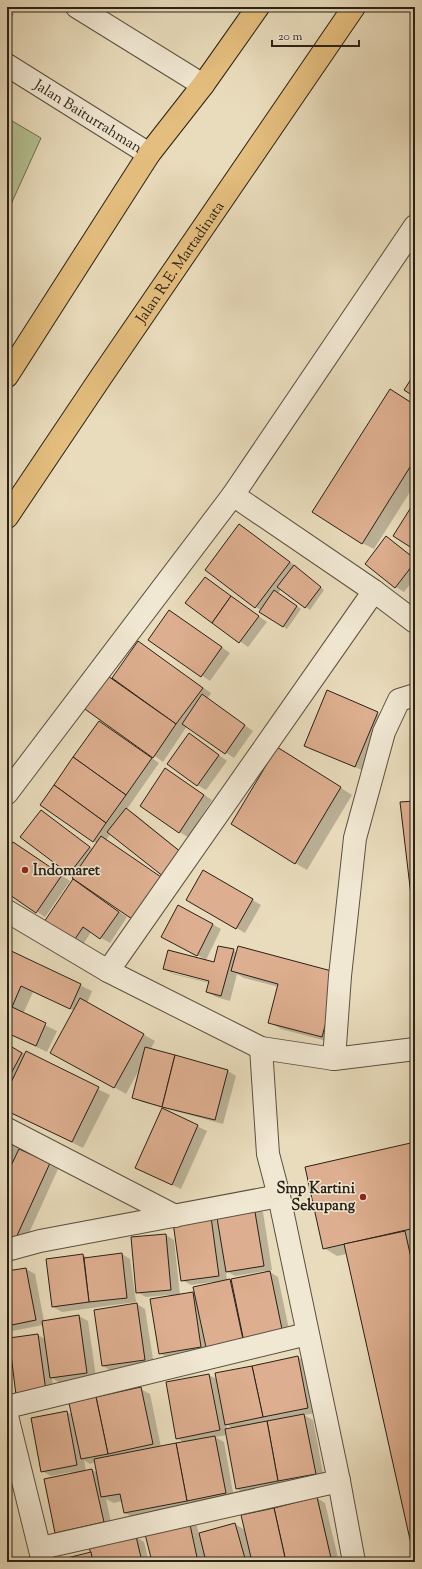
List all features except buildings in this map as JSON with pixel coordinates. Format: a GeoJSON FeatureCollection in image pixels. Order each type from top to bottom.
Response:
{"type":"FeatureCollection","features":[{"type":"Feature","properties":{"kind":"highway"},"geometry":{"type":"LineString","coordinates":[[7,376],[149,154],[202,85],[258,7]]}},
{"type":"Feature","properties":{"kind":"highway","name":"Jalan R.E. Martadinata"},"geometry":{"type":"LineString","coordinates":[[7,517],[354,7]]}},
{"type":"Feature","properties":{"kind":"street"},"geometry":{"type":"LineString","coordinates":[[77,7],[202,85]]}},
{"type":"Feature","properties":{"kind":"street","name":"Jalan Baiturrahman"},"geometry":{"type":"LineString","coordinates":[[7,65],[149,154]]}},
{"type":"Feature","properties":{"kind":"street"},"geometry":{"type":"LineString","coordinates":[[7,793],[233,495],[415,226]]}},
{"type":"Feature","properties":{"kind":"street"},"geometry":{"type":"LineString","coordinates":[[233,495],[374,591],[415,622]]}},
{"type":"Feature","properties":{"kind":"street"},"geometry":{"type":"LineString","coordinates":[[108,971],[374,591]]}},
{"type":"Feature","properties":{"kind":"street"},"geometry":{"type":"LineString","coordinates":[[334,1058],[340,976],[355,838],[384,732],[399,700],[415,694]]}},
{"type":"Feature","properties":{"kind":"street"},"geometry":{"type":"LineString","coordinates":[[7,911],[108,971],[261,1048],[334,1058],[415,1049]]}},
{"type":"Feature","properties":{"kind":"street"},"geometry":{"type":"LineString","coordinates":[[261,1048],[268,1154],[279,1196],[339,1481],[354,1562]]}},
{"type":"Feature","properties":{"kind":"street"},"geometry":{"type":"LineString","coordinates":[[7,1129],[175,1216]]}},
{"type":"Feature","properties":{"kind":"street"},"geometry":{"type":"LineString","coordinates":[[7,1250],[40,1242],[279,1196]]}},
{"type":"Feature","properties":{"kind":"street"},"geometry":{"type":"LineString","coordinates":[[7,1407],[307,1334]]}},
{"type":"Feature","properties":{"kind":"street"},"geometry":{"type":"LineString","coordinates":[[7,1416],[42,1555],[339,1481]]}},
{"type":"Feature","properties":{"kind":"green space"},"geometry":{"type":"Polygon","coordinates":[[[7,118],[41,138],[7,213],[7,118]]]}},
{"type":"Feature","properties":{"kind":"place","name":"Indomaret"},"geometry":{"type":"Point","coordinates":[25,870]}},
{"type":"Feature","properties":{"kind":"place","name":"Smp Kartini Sekupang"},"geometry":{"type":"Point","coordinates":[363,1197]}}]}
